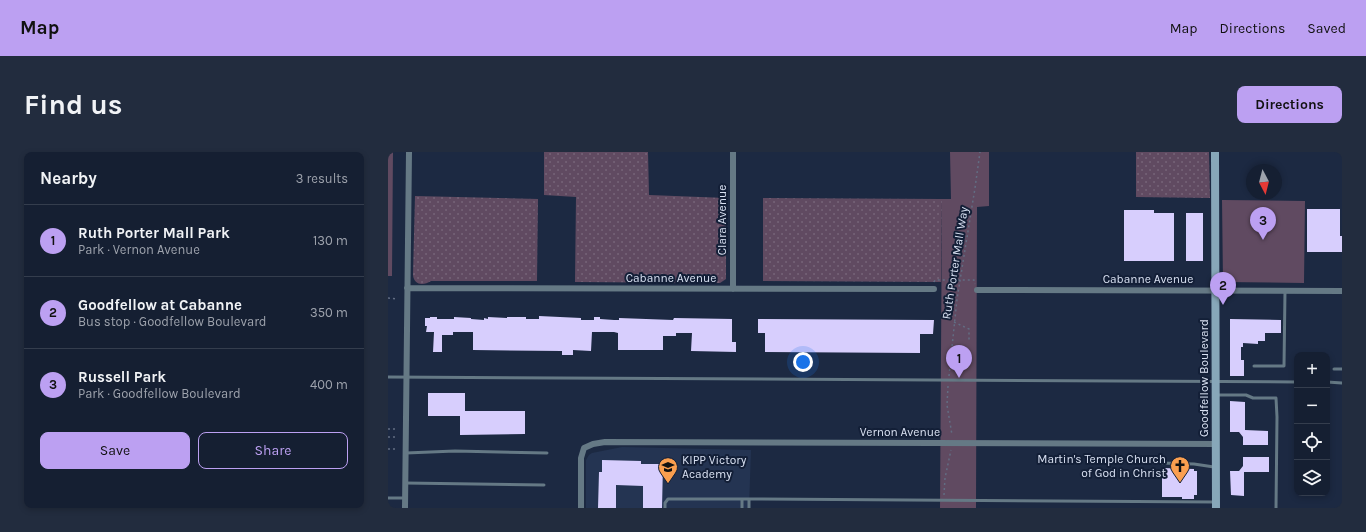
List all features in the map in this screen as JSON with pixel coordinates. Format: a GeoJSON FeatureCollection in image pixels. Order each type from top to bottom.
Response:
{"type":"FeatureCollection","features":[{"type":"Feature","properties":{"kind":"main road","name":"Goodfellow Boulevard"},"geometry":{"type":"LineString","coordinates":[[1215,152],[1216,505]]}},
{"type":"Feature","properties":{"kind":"street"},"geometry":{"type":"LineString","coordinates":[[405,508],[409,152]]}},
{"type":"Feature","properties":{"kind":"street","name":"Clara Avenue"},"geometry":{"type":"LineString","coordinates":[[733,152],[733,289]]}},
{"type":"Feature","properties":{"kind":"street","name":"Cabanne Avenue"},"geometry":{"type":"LineString","coordinates":[[407,288],[934,289]]}},
{"type":"Feature","properties":{"kind":"street","name":"Cabanne Avenue"},"geometry":{"type":"LineString","coordinates":[[977,290],[1342,291]]}},
{"type":"Feature","properties":{"kind":"street","name":"Vernon Avenue"},"geometry":{"type":"LineString","coordinates":[[580,508],[580,458],[584,448],[605,442],[1216,444]]}},
{"type":"Feature","properties":{"kind":"lane"},"geometry":{"type":"LineString","coordinates":[[1254,366],[1284,366],[1285,291]]}},
{"type":"Feature","properties":{"kind":"lane"},"geometry":{"type":"LineString","coordinates":[[1334,369],[1342,369]]}},
{"type":"Feature","properties":{"kind":"lane"},"geometry":{"type":"LineString","coordinates":[[388,377],[1294,382]]}},
{"type":"Feature","properties":{"kind":"lane"},"geometry":{"type":"LineString","coordinates":[[1330,382],[1342,383]]}},
{"type":"Feature","properties":{"kind":"lane"},"geometry":{"type":"LineString","coordinates":[[1216,395],[1246,395],[1253,398],[1276,398],[1276,508]]}},
{"type":"Feature","properties":{"kind":"lane"},"geometry":{"type":"LineString","coordinates":[[406,453],[455,451],[547,453]]}},
{"type":"Feature","properties":{"kind":"lane"},"geometry":{"type":"LineString","coordinates":[[1161,462],[1216,467]]}},
{"type":"Feature","properties":{"kind":"lane"},"geometry":{"type":"LineString","coordinates":[[406,483],[544,484]]}},
{"type":"Feature","properties":{"kind":"lane"},"geometry":{"type":"LineString","coordinates":[[388,498],[405,498]]}},
{"type":"Feature","properties":{"kind":"lane"},"geometry":{"type":"LineString","coordinates":[[665,508],[665,503],[668,499],[1216,505]]}},
{"type":"Feature","properties":{"kind":"lane"},"geometry":{"type":"LineString","coordinates":[[742,499],[742,508]]}},
{"type":"Feature","properties":{"kind":"lane"},"geometry":{"type":"LineString","coordinates":[[749,499],[749,508]]}},
{"type":"Feature","properties":{"kind":"path","name":"Ruth Porter Mall Way"},"geometry":{"type":"LineString","coordinates":[[949,376],[954,322],[976,188],[980,152]]}},
{"type":"Feature","properties":{"kind":"path"},"geometry":{"type":"LineString","coordinates":[[934,289],[935,280],[974,280],[977,290]]}},
{"type":"Feature","properties":{"kind":"path"},"geometry":{"type":"LineString","coordinates":[[388,298],[397,298]]}},
{"type":"Feature","properties":{"kind":"path"},"geometry":{"type":"LineString","coordinates":[[954,322],[969,329],[969,340]]}},
{"type":"Feature","properties":{"kind":"path"},"geometry":{"type":"LineString","coordinates":[[948,385],[947,405],[952,438]]}},
{"type":"Feature","properties":{"kind":"path"},"geometry":{"type":"LineString","coordinates":[[388,429],[397,429]]}},
{"type":"Feature","properties":{"kind":"path"},"geometry":{"type":"LineString","coordinates":[[388,437],[397,437]]}},
{"type":"Feature","properties":{"kind":"path"},"geometry":{"type":"LineString","coordinates":[[388,449],[397,449]]}},
{"type":"Feature","properties":{"kind":"path"},"geometry":{"type":"LineString","coordinates":[[944,501],[945,478],[951,450]]}},
{"type":"Feature","properties":{"kind":"shaded area"},"geometry":{"type":"Polygon","coordinates":[[[388,152],[393,152],[392,276],[388,276],[388,152]]]}},
{"type":"Feature","properties":{"kind":"shaded area"},"geometry":{"type":"Polygon","coordinates":[[[544,152],[648,152],[649,195],[726,198],[726,279],[720,283],[575,282],[576,197],[544,195],[544,152]]]}},
{"type":"Feature","properties":{"kind":"shaded area"},"geometry":{"type":"Polygon","coordinates":[[[950,152],[989,152],[989,206],[977,207],[976,508],[940,508],[942,199],[951,199],[950,152]]]}},
{"type":"Feature","properties":{"kind":"shaded area"},"geometry":{"type":"Polygon","coordinates":[[[1136,152],[1209,152],[1210,198],[1136,197],[1136,152]]]}},
{"type":"Feature","properties":{"kind":"shaded area"},"geometry":{"type":"Polygon","coordinates":[[[415,196],[538,199],[537,281],[431,281],[425,284],[417,283],[413,275],[415,196]]]}},
{"type":"Feature","properties":{"kind":"shaded area"},"geometry":{"type":"Polygon","coordinates":[[[763,198],[942,199],[941,282],[763,281],[763,198]]]}},
{"type":"Feature","properties":{"kind":"shaded area"},"geometry":{"type":"Polygon","coordinates":[[[1222,200],[1305,201],[1304,283],[1223,282],[1222,200]]]}},
{"type":"Feature","properties":{"kind":"shaded area","name":"KIPP Victory Academy"},"geometry":{"type":"Polygon","coordinates":[[[622,447],[751,450],[749,508],[586,508],[586,460],[592,453],[622,447]]]}},
{"type":"Feature","properties":{"kind":"building"},"geometry":{"type":"Polygon","coordinates":[[[1307,209],[1340,209],[1340,236],[1342,236],[1342,252],[1307,252],[1307,209]]]}},
{"type":"Feature","properties":{"kind":"building"},"geometry":{"type":"Polygon","coordinates":[[[1124,210],[1154,210],[1154,213],[1174,213],[1174,261],[1124,261],[1124,210]]]}},
{"type":"Feature","properties":{"kind":"building"},"geometry":{"type":"Polygon","coordinates":[[[1186,213],[1203,213],[1203,261],[1186,261],[1186,213]]]}},
{"type":"Feature","properties":{"kind":"building"},"geometry":{"type":"Polygon","coordinates":[[[539,316],[581,318],[581,320],[594,320],[594,317],[614,320],[619,320],[619,318],[673,320],[674,318],[732,319],[732,342],[736,342],[736,352],[691,351],[692,333],[676,333],[676,336],[663,336],[663,350],[618,350],[618,333],[614,332],[592,332],[591,351],[573,350],[573,355],[562,355],[562,351],[473,350],[473,332],[453,332],[453,335],[442,335],[442,352],[433,352],[434,332],[426,332],[427,326],[425,326],[425,318],[430,317],[437,317],[437,319],[454,319],[454,317],[484,320],[484,318],[488,319],[488,317],[526,317],[526,319],[539,319],[539,316]]]}},
{"type":"Feature","properties":{"kind":"building"},"geometry":{"type":"Polygon","coordinates":[[[758,319],[934,320],[933,334],[920,334],[920,353],[765,352],[765,333],[758,333],[758,319]]]}},
{"type":"Feature","properties":{"kind":"building"},"geometry":{"type":"Polygon","coordinates":[[[1230,319],[1281,320],[1281,333],[1265,333],[1265,341],[1258,341],[1258,344],[1243,343],[1243,347],[1241,347],[1241,360],[1244,360],[1244,376],[1230,376],[1230,319]]]}},
{"type":"Feature","properties":{"kind":"building"},"geometry":{"type":"Polygon","coordinates":[[[428,393],[465,393],[465,411],[525,411],[525,434],[460,435],[460,416],[428,416],[428,393]]]}},
{"type":"Feature","properties":{"kind":"building"},"geometry":{"type":"Polygon","coordinates":[[[1230,401],[1245,402],[1245,430],[1268,431],[1268,445],[1243,445],[1243,437],[1239,432],[1230,432],[1230,401]]]}},
{"type":"Feature","properties":{"kind":"building"},"geometry":{"type":"Polygon","coordinates":[[[1243,457],[1269,457],[1269,472],[1244,472],[1244,496],[1231,495],[1230,471],[1239,471],[1243,466],[1243,457]]]}},
{"type":"Feature","properties":{"kind":"building","name":"KIPP Victory Academy"},"geometry":{"type":"Polygon","coordinates":[[[602,460],[641,461],[641,464],[663,464],[662,508],[643,508],[643,486],[616,485],[616,508],[598,508],[599,472],[602,472],[602,460]]]}},
{"type":"Feature","properties":{"kind":"building","name":"Martin's Temple Church of God in Christ"},"geometry":{"type":"Polygon","coordinates":[[[1162,468],[1194,469],[1194,471],[1197,471],[1197,495],[1194,495],[1194,499],[1182,499],[1182,497],[1162,497],[1162,468]]]}},
{"type":"Feature","properties":{"kind":"place","name":"Russell Park"},"geometry":{"type":"Point","coordinates":[1263,240]}},
{"type":"Feature","properties":{"kind":"place","name":"Goodfellow at Cabanne"},"geometry":{"type":"Point","coordinates":[1223,305]}},
{"type":"Feature","properties":{"kind":"place","name":"Ruth Porter Mall Park"},"geometry":{"type":"Point","coordinates":[959,378]}},
{"type":"Feature","properties":{"kind":"place","name":"Martin's Temple Church of God in Christ"},"geometry":{"type":"Point","coordinates":[1180,483]}},
{"type":"Feature","properties":{"kind":"place","name":"KIPP Victory Academy"},"geometry":{"type":"Point","coordinates":[668,484]}}]}
